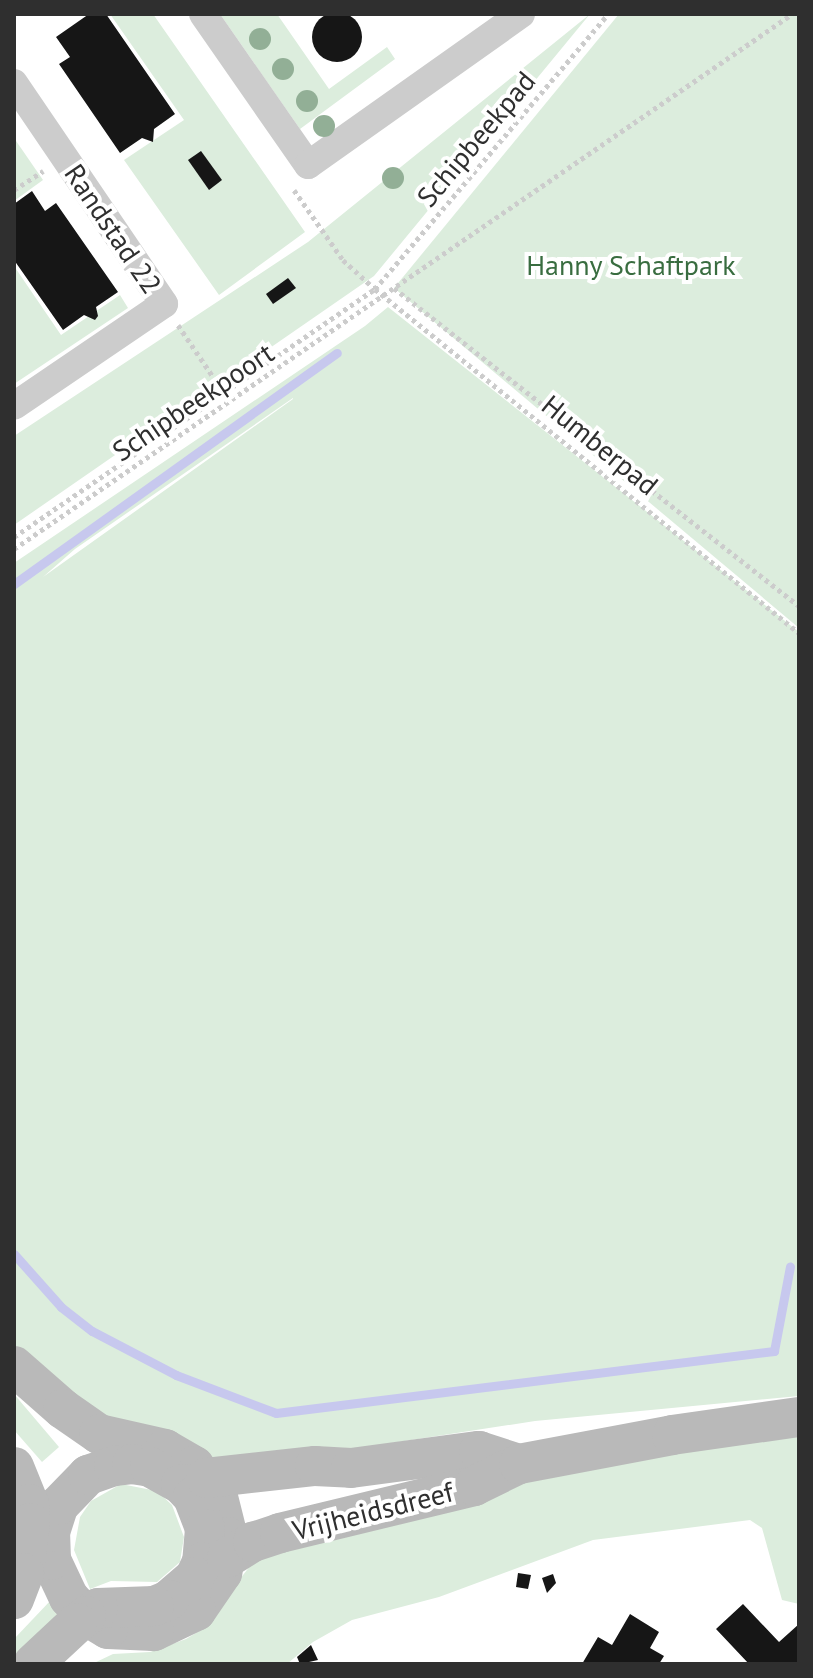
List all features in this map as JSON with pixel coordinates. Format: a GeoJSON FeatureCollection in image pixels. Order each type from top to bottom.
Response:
{"type":"FeatureCollection","features":[{"type":"Feature","properties":{"kind":"main road"},"geometry":{"type":"LineString","coordinates":[[14,1369],[31,1400],[78,1451],[115,1453],[181,1484],[206,1491],[226,1517],[227,1558],[216,1587],[184,1620],[154,1631],[97,1622],[69,1598],[55,1574],[50,1532],[59,1505],[76,1484],[115,1453]]}},
{"type":"Feature","properties":{"kind":"main road","name":"Vrijheidsdreef"},"geometry":{"type":"LineString","coordinates":[[227,1558],[253,1542],[280,1533],[474,1486],[519,1464],[672,1435],[799,1417]]}},
{"type":"Feature","properties":{"kind":"main road"},"geometry":{"type":"LineString","coordinates":[[14,1440],[31,1459],[59,1505]]}},
{"type":"Feature","properties":{"kind":"main road","name":"Vrijheidsdreef"},"geometry":{"type":"LineString","coordinates":[[206,1491],[317,1484],[351,1468],[479,1451],[519,1464]]}},
{"type":"Feature","properties":{"kind":"main road"},"geometry":{"type":"LineString","coordinates":[[14,1467],[29,1504],[30,1523],[24,1573],[14,1599]]}},
{"type":"Feature","properties":{"kind":"main road"},"geometry":{"type":"LineString","coordinates":[[61,1664],[109,1605],[154,1606],[176,1595],[195,1577],[202,1562],[206,1537],[206,1491]]}},
{"type":"Feature","properties":{"kind":"main road"},"geometry":{"type":"LineString","coordinates":[[14,1624],[35,1603],[55,1574]]}},
{"type":"Feature","properties":{"kind":"main road"},"geometry":{"type":"LineString","coordinates":[[33,1664],[97,1622]]}},
{"type":"Feature","properties":{"kind":"street"},"geometry":{"type":"LineString","coordinates":[[203,14],[308,165],[521,14]]}},
{"type":"Feature","properties":{"kind":"street","name":"Randstad 22"},"geometry":{"type":"LineString","coordinates":[[14,83],[164,304],[14,406]]}},
{"type":"Feature","properties":{"kind":"path","name":"Schipbeekpad"},"geometry":{"type":"LineString","coordinates":[[14,537],[375,289],[608,14]]}},
{"type":"Feature","properties":{"kind":"path","name":"Schipbeekpoort"},"geometry":{"type":"LineString","coordinates":[[14,549],[792,14]]}},
{"type":"Feature","properties":{"kind":"path"},"geometry":{"type":"LineString","coordinates":[[394,288],[799,606]]}},
{"type":"Feature","properties":{"kind":"path","name":"Humberpad"},"geometry":{"type":"LineString","coordinates":[[375,289],[799,633]]}},
{"type":"Feature","properties":{"kind":"path"},"geometry":{"type":"LineString","coordinates":[[164,304],[224,393]]}},
{"type":"Feature","properties":{"kind":"green space"},"geometry":{"type":"Polygon","coordinates":[[[110,14],[153,14],[305,232],[219,295],[124,160],[184,120],[110,14]]]}},
{"type":"Feature","properties":{"kind":"green space"},"geometry":{"type":"Polygon","coordinates":[[[220,14],[277,14],[329,89],[387,47],[395,59],[300,129],[220,14]]]}},
{"type":"Feature","properties":{"kind":"green space"},"geometry":{"type":"Polygon","coordinates":[[[590,14],[374,276],[14,525],[14,436],[308,242],[590,14]]]}},
{"type":"Feature","properties":{"kind":"green space","name":"Hanny Schaftpark"},"geometry":{"type":"Polygon","coordinates":[[[619,14],[799,14],[799,628],[394,288],[619,14]]]}},
{"type":"Feature","properties":{"kind":"green space"},"geometry":{"type":"Polygon","coordinates":[[[14,138],[43,180],[14,201],[14,138]]]}},
{"type":"Feature","properties":{"kind":"green space"},"geometry":{"type":"Polygon","coordinates":[[[14,266],[61,335],[120,295],[128,308],[14,384],[14,266]]]}},
{"type":"Feature","properties":{"kind":"green space"},"geometry":{"type":"Polygon","coordinates":[[[388,307],[799,632],[799,1396],[535,1421],[229,1468],[119,1426],[14,1348],[14,563],[365,326],[388,307]],[[293,399],[75,549],[43,577],[293,399]]]}},
{"type":"Feature","properties":{"kind":"green space"},"geometry":{"type":"Polygon","coordinates":[[[14,1394],[59,1447],[42,1462],[14,1430],[14,1394]]]}},
{"type":"Feature","properties":{"kind":"green space"},"geometry":{"type":"Polygon","coordinates":[[[799,1434],[799,1604],[782,1600],[762,1528],[750,1520],[593,1540],[439,1597],[352,1620],[313,1642],[287,1664],[92,1664],[113,1654],[150,1652],[201,1630],[253,1562],[272,1551],[573,1469],[799,1434]]]}},
{"type":"Feature","properties":{"kind":"green space"},"geometry":{"type":"Polygon","coordinates":[[[121,1484],[157,1491],[172,1505],[184,1537],[180,1562],[157,1582],[111,1581],[90,1589],[74,1550],[80,1517],[91,1501],[121,1484]]]}},
{"type":"Feature","properties":{"kind":"green space"},"geometry":{"type":"Polygon","coordinates":[[[51,1600],[66,1620],[14,1664],[14,1639],[51,1600]]]}},
{"type":"Feature","properties":{"kind":"building"},"geometry":{"type":"Polygon","coordinates":[[[337,12],[354,20],[362,37],[354,54],[337,62],[320,54],[312,37],[320,20],[337,12]]]}},
{"type":"Feature","properties":{"kind":"building"},"geometry":{"type":"Polygon","coordinates":[[[89,14],[106,14],[175,114],[154,129],[153,142],[142,138],[120,153],[59,64],[70,57],[56,37],[89,14]]]}},
{"type":"Feature","properties":{"kind":"building"},"geometry":{"type":"Polygon","coordinates":[[[201,151],[222,180],[209,190],[188,160],[201,151]]]}},
{"type":"Feature","properties":{"kind":"building"},"geometry":{"type":"Polygon","coordinates":[[[32,191],[45,211],[56,203],[118,292],[96,307],[98,316],[95,320],[84,315],[63,330],[14,260],[14,204],[32,191]]]}},
{"type":"Feature","properties":{"kind":"building"},"geometry":{"type":"Polygon","coordinates":[[[288,278],[296,288],[273,304],[266,294],[288,278]]]}},
{"type":"Feature","properties":{"kind":"building"},"geometry":{"type":"Polygon","coordinates":[[[518,1573],[531,1575],[528,1589],[516,1587],[518,1573]]]}},
{"type":"Feature","properties":{"kind":"building"},"geometry":{"type":"Polygon","coordinates":[[[553,1574],[556,1583],[547,1593],[542,1578],[553,1574]]]}},
{"type":"Feature","properties":{"kind":"building"},"geometry":{"type":"Polygon","coordinates":[[[743,1604],[779,1642],[799,1624],[799,1664],[749,1664],[716,1629],[743,1604]]]}},
{"type":"Feature","properties":{"kind":"building"},"geometry":{"type":"Polygon","coordinates":[[[630,1614],[659,1632],[650,1648],[664,1656],[659,1664],[582,1664],[598,1637],[612,1645],[630,1614]]]}},
{"type":"Feature","properties":{"kind":"building"},"geometry":{"type":"Polygon","coordinates":[[[311,1645],[318,1660],[300,1664],[297,1657],[311,1645]]]}},
{"type":"Feature","properties":{"kind":"waterway"},"geometry":{"type":"LineString","coordinates":[[14,584],[337,353]]}},
{"type":"Feature","properties":{"kind":"waterway"},"geometry":{"type":"LineString","coordinates":[[14,1254],[61,1307],[92,1331],[176,1375],[276,1413],[774,1351],[790,1266]]}}]}
